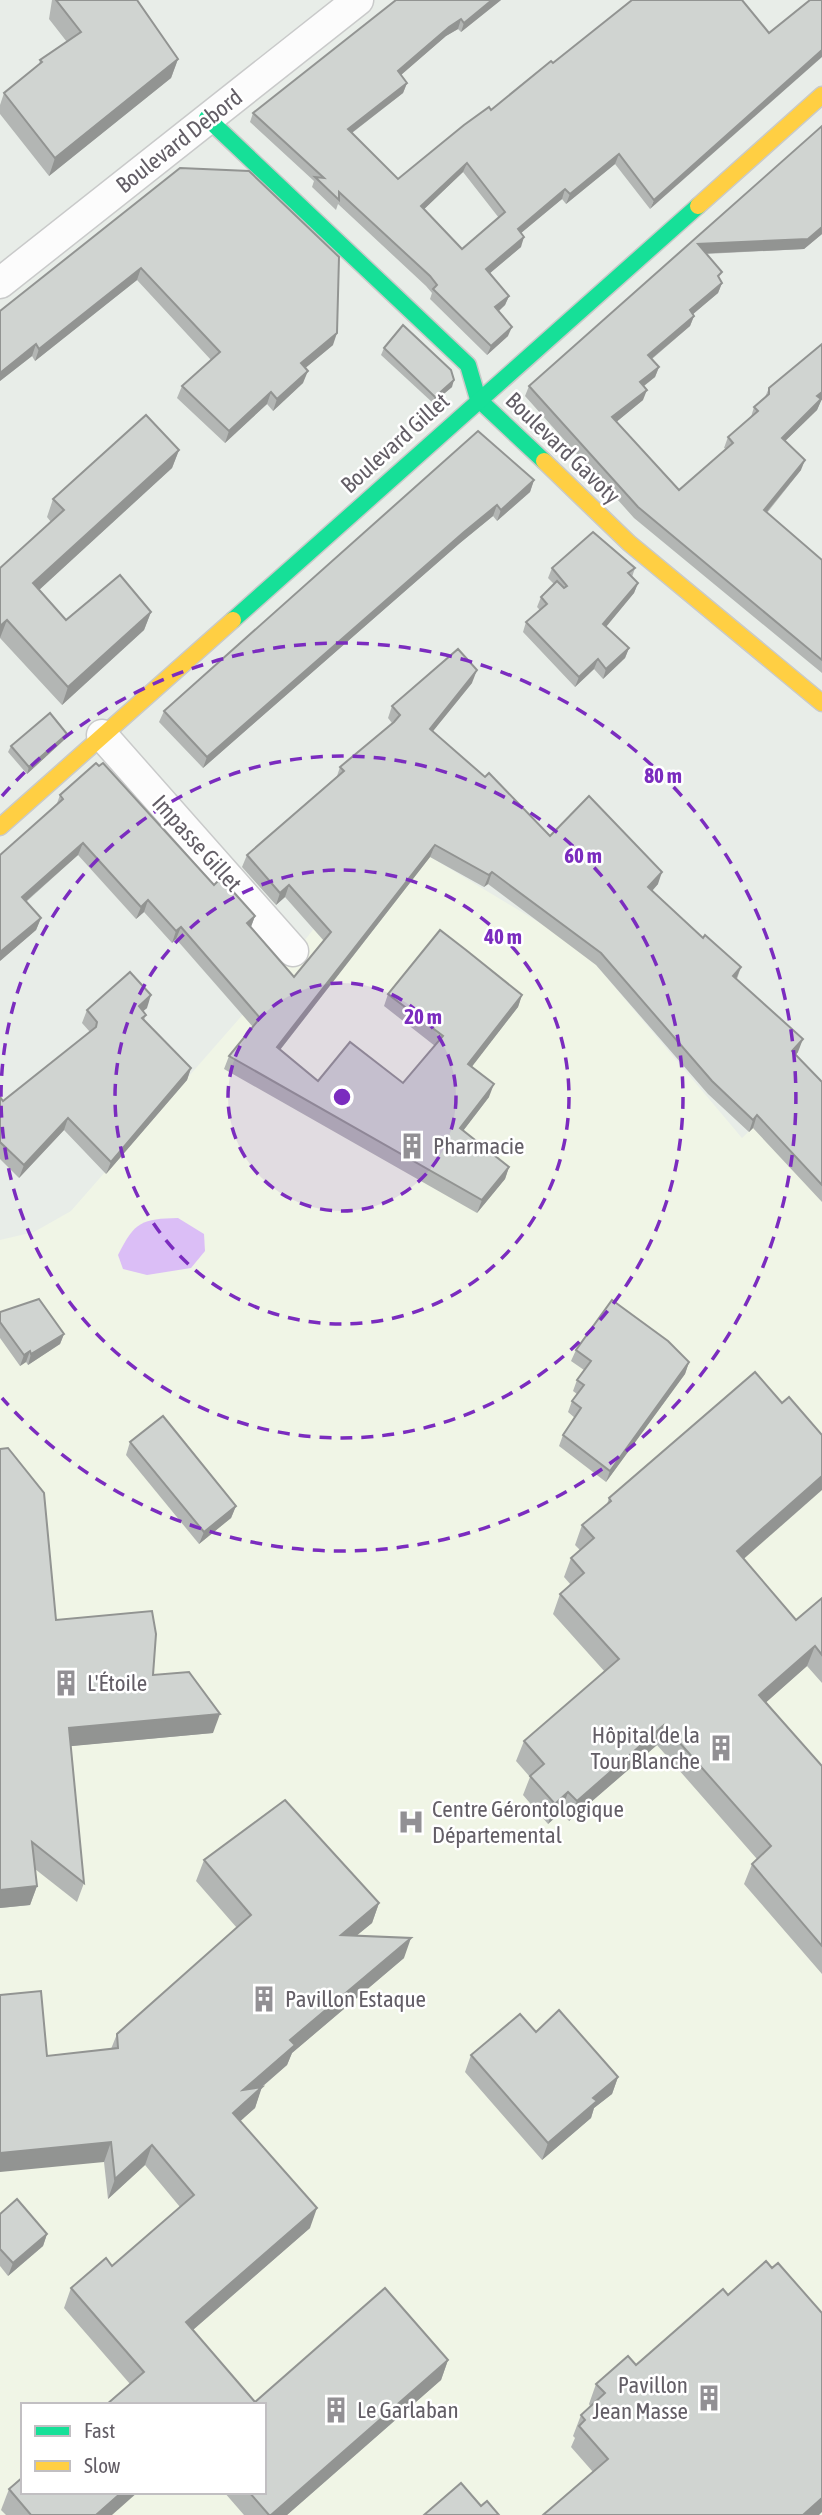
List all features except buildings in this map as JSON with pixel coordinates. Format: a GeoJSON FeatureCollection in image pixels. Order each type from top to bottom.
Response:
{"type":"FeatureCollection","features":[{"type":"Feature","properties":{"kind":"street","name":"Boulevard Debord"},"geometry":{"type":"LineString","coordinates":[[0,283],[358,0]]}},
{"type":"Feature","properties":{"kind":"street","name":"Boulevard Gillet"},"geometry":{"type":"LineString","coordinates":[[0,827],[822,95]]}},
{"type":"Feature","properties":{"kind":"street","name":"Boulevard Gavoty"},"geometry":{"type":"LineString","coordinates":[[207,118],[468,365],[478,399],[629,542],[822,703]]}},
{"type":"Feature","properties":{"kind":"street","name":"Impasse Gillet"},"geometry":{"type":"LineString","coordinates":[[102,735],[293,951]]}},
{"type":"Feature","properties":{"kind":"shaded area","name":"Centre Gérontologique Départemental"},"geometry":{"type":"Polygon","coordinates":[[[389,832],[550,929],[596,965],[742,1138],[771,1110],[822,1160],[822,2515],[0,2515],[0,1240],[34,1232],[71,1211],[280,972],[389,832]]]}},
{"type":"Feature","properties":{"kind":"shaded area"},"geometry":{"type":"Polygon","coordinates":[[[178,1218],[204,1234],[205,1251],[191,1268],[147,1275],[123,1269],[118,1255],[135,1229],[148,1221],[178,1218]]]}},
{"type":"Feature","properties":{"kind":"traffic: fast"},"geometry":{"type":"LineString","coordinates":[[207,118],[468,365],[478,399],[544,461]]}},
{"type":"Feature","properties":{"kind":"traffic: fast"},"geometry":{"type":"LineString","coordinates":[[233,620],[698,206]]}},
{"type":"Feature","properties":{"kind":"traffic: slow"},"geometry":{"type":"LineString","coordinates":[[698,206],[822,95]]}},
{"type":"Feature","properties":{"kind":"traffic: slow"},"geometry":{"type":"LineString","coordinates":[[544,461],[629,543],[822,703]]}},
{"type":"Feature","properties":{"kind":"traffic: slow"},"geometry":{"type":"LineString","coordinates":[[0,827],[233,620]]}},
{"type":"Feature","properties":{"kind":"place","name":"Pharmacie"},"geometry":{"type":"Point","coordinates":[412,1146]}},
{"type":"Feature","properties":{"kind":"place","name":"L'Étoile"},"geometry":{"type":"Point","coordinates":[66,1683]}},
{"type":"Feature","properties":{"kind":"place","name":"Hôpital de la Tour Blanche"},"geometry":{"type":"Point","coordinates":[721,1748]}},
{"type":"Feature","properties":{"kind":"place","name":"Centre Gérontologique Départemental"},"geometry":{"type":"Point","coordinates":[411,1822]}},
{"type":"Feature","properties":{"kind":"place","name":"Pavillon Estaque"},"geometry":{"type":"Point","coordinates":[264,1999]}},
{"type":"Feature","properties":{"kind":"place","name":"Pavillon Jean Masse"},"geometry":{"type":"Point","coordinates":[709,2398]}},
{"type":"Feature","properties":{"kind":"place","name":"Le Garlaban"},"geometry":{"type":"Point","coordinates":[336,2410]}}]}
